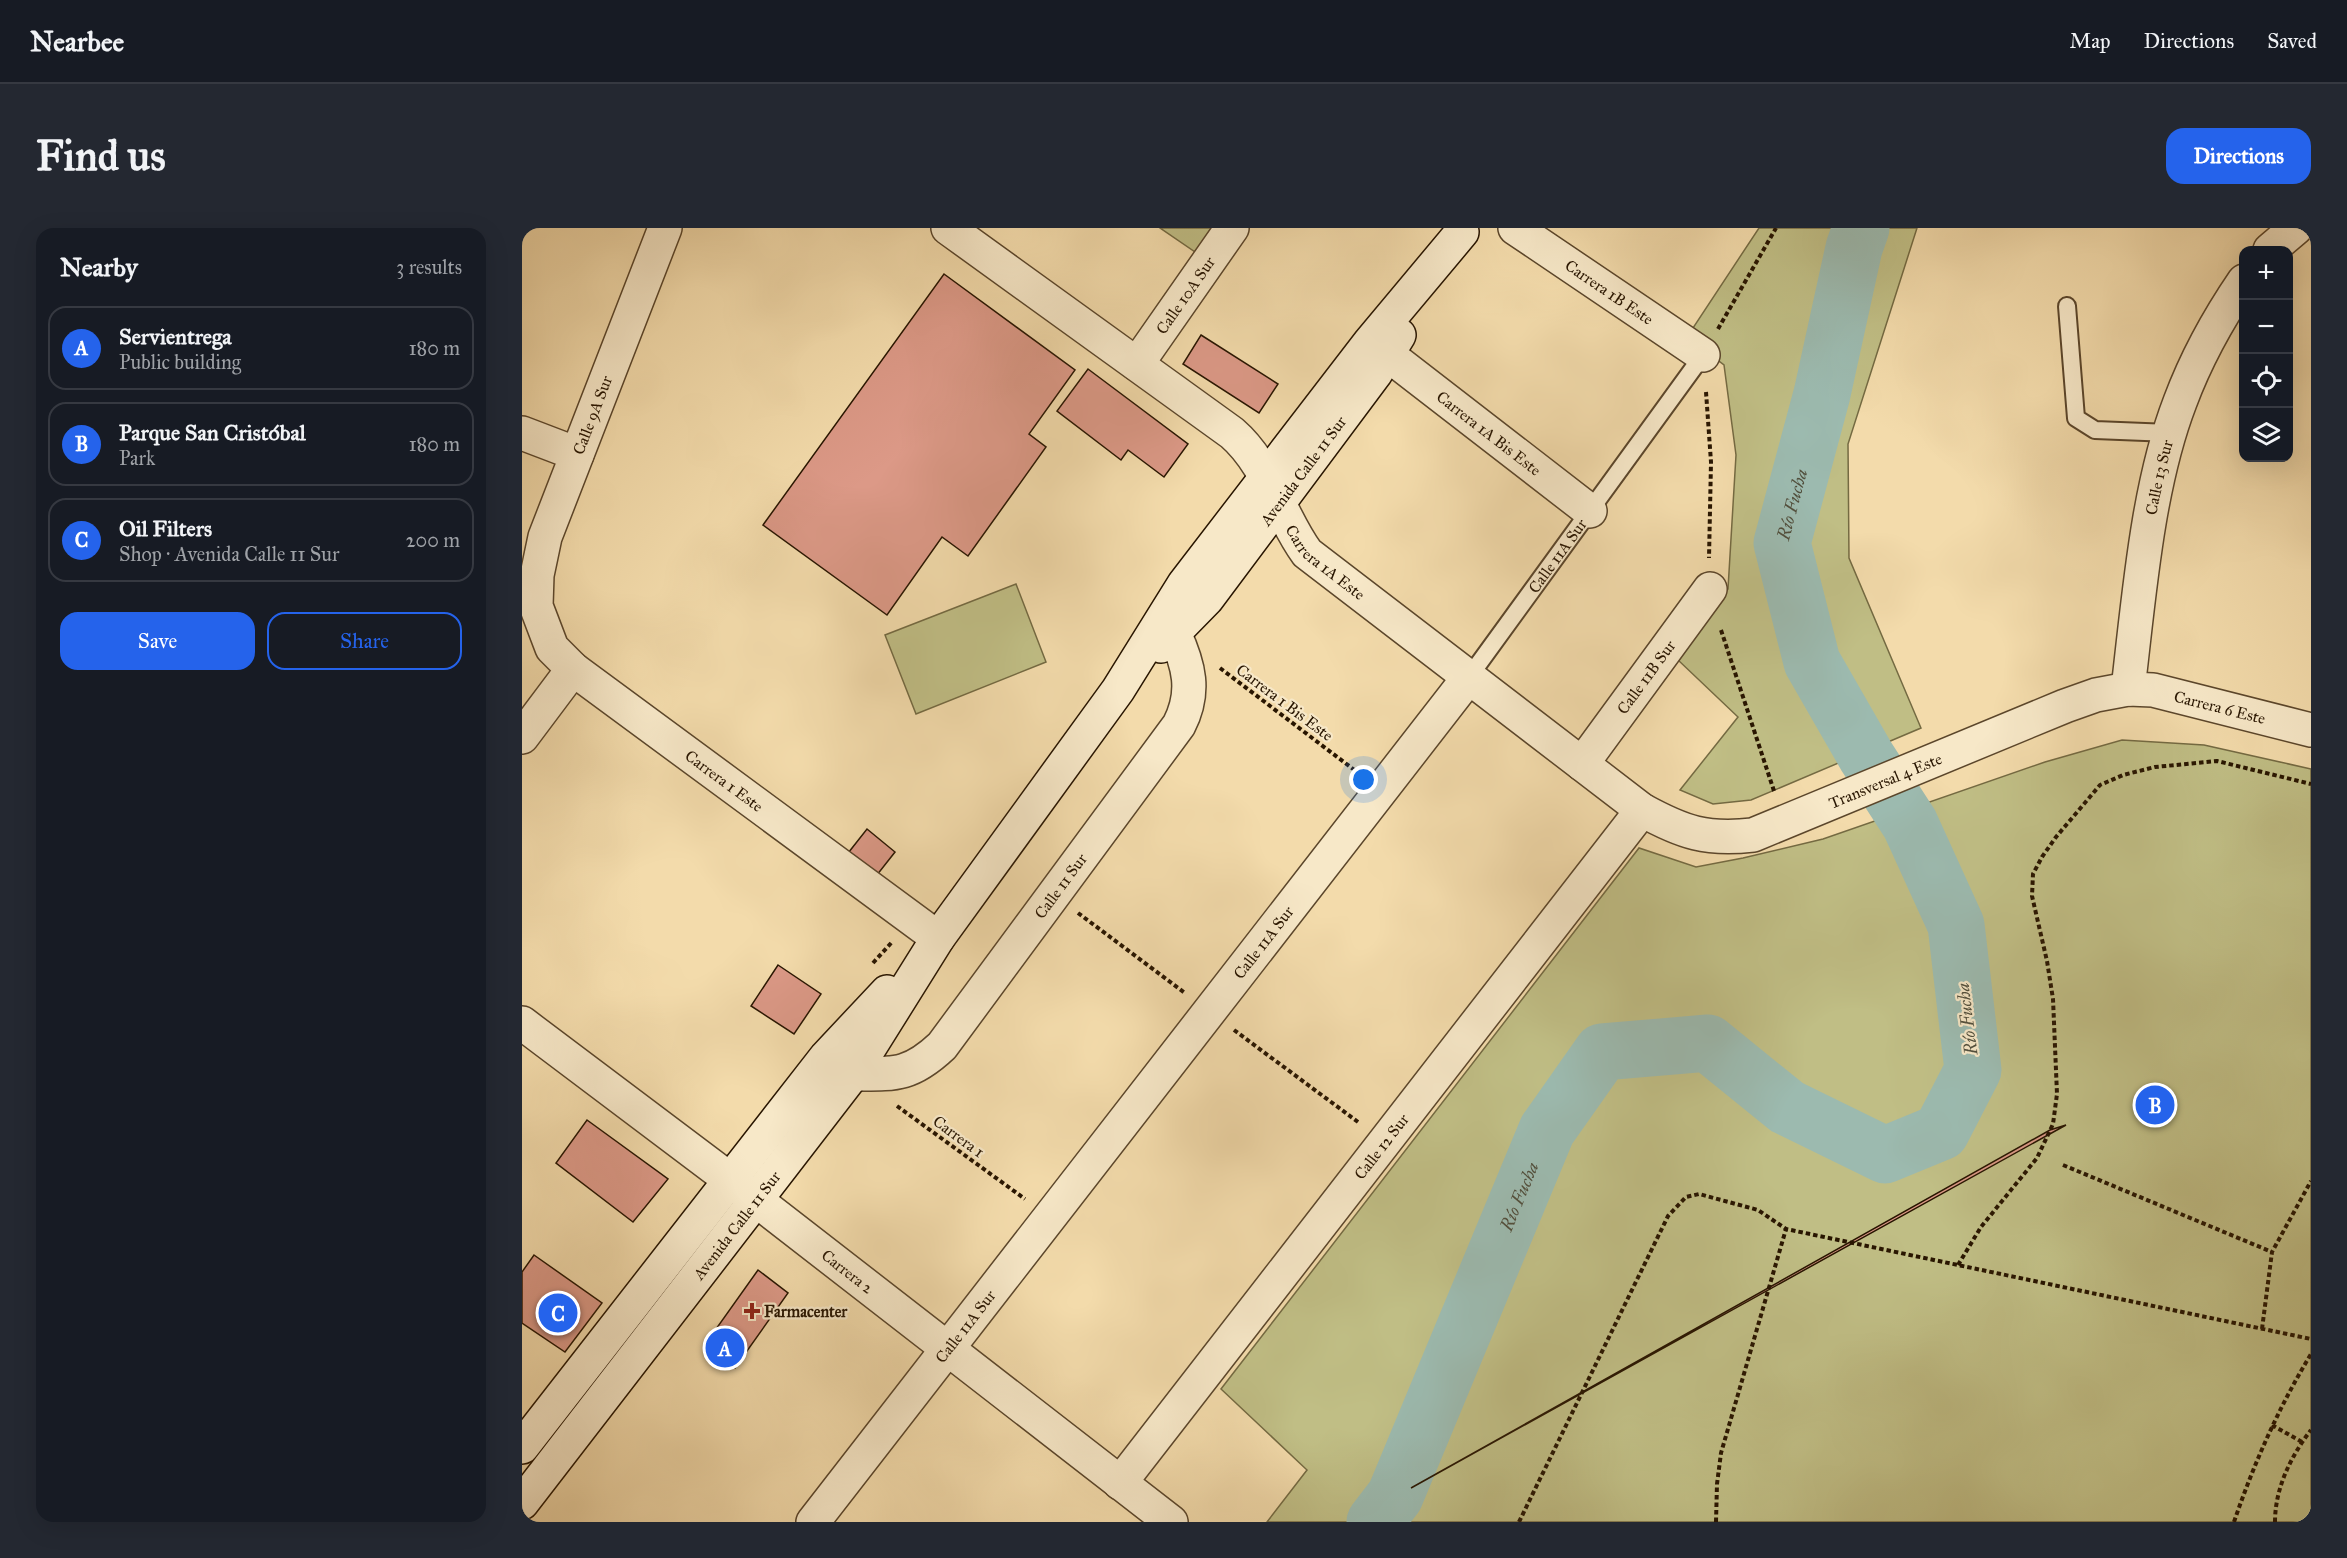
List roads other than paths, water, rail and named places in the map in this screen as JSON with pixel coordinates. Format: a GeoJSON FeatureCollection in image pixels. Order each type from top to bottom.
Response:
{"type":"FeatureCollection","features":[{"type":"Feature","properties":{"kind":"street","name":"Calle 9A Sur"},"geometry":{"type":"LineString","coordinates":[[536,606],[537,575],[545,537],[665,228]]}},
{"type":"Feature","properties":{"kind":"street","name":"Carrera 1A Este"},"geometry":{"type":"LineString","coordinates":[[948,228],[1239,439],[1272,490],[1308,553],[1642,810]]}},
{"type":"Feature","properties":{"kind":"street","name":"Calle 10A Sur"},"geometry":{"type":"LineString","coordinates":[[1137,364],[1232,228]]}},
{"type":"Feature","properties":{"kind":"street","name":"Carrera 1B Este"},"geometry":{"type":"LineString","coordinates":[[1515,228],[1703,355]]}},
{"type":"Feature","properties":{"kind":"street"},"geometry":{"type":"LineString","coordinates":[[2274,246],[2296,228]]}},
{"type":"Feature","properties":{"kind":"street","name":"Avenida Calle 11 Sur"},"geometry":{"type":"LineString","coordinates":[[522,1503],[853,1074],[938,938],[1118,690],[1184,584],[1272,490],[1375,374],[1464,230]]}},
{"type":"Feature","properties":{"kind":"street","name":"Avenida Calle 11 Sur"},"geometry":{"type":"LineString","coordinates":[[1118,690],[1207,599],[1272,490],[1370,342],[1464,230]]}},
{"type":"Feature","properties":{"kind":"street","name":"Calle 13 Sur"},"geometry":{"type":"LineString","coordinates":[[2128,688],[2142,570],[2159,474],[2170,433],[2180,402],[2202,351],[2222,312],[2239,288]]}},
{"type":"Feature","properties":{"kind":"street","name":"Carrera 1A Bis Este"},"geometry":{"type":"LineString","coordinates":[[1387,354],[1590,511]]}},
{"type":"Feature","properties":{"kind":"street"},"geometry":{"type":"LineString","coordinates":[[522,433],[577,454]]}},
{"type":"Feature","properties":{"kind":"street","name":"Calle 11B Sur"},"geometry":{"type":"LineString","coordinates":[[1582,764],[1710,589]]}},
{"type":"Feature","properties":{"kind":"street","name":"Carrera 1 Este"},"geometry":{"type":"LineString","coordinates":[[536,606],[552,648],[573,669],[938,938]]}},
{"type":"Feature","properties":{"kind":"street","name":"Calle 11 Sur"},"geometry":{"type":"LineString","coordinates":[[853,1074],[900,1073],[916,1067],[942,1046],[1179,725],[1186,711],[1189,697],[1187,661],[1174,633]]}},
{"type":"Feature","properties":{"kind":"street"},"geometry":{"type":"LineString","coordinates":[[522,736],[573,669]]}},
{"type":"Feature","properties":{"kind":"street","name":"Calle 11A Sur"},"geometry":{"type":"LineString","coordinates":[[813,1522],[1469,678]]}},
{"type":"Feature","properties":{"kind":"street","name":"Carrera 6 Este"},"geometry":{"type":"LineString","coordinates":[[2128,688],[2175,694],[2311,730]]}},
{"type":"Feature","properties":{"kind":"street","name":"Transversal 4 Este"},"geometry":{"type":"LineString","coordinates":[[1642,810],[1674,828],[1723,838],[1753,835],[2064,706],[2096,695],[2128,688]]}},
{"type":"Feature","properties":{"kind":"street","name":"Calle 12 Sur"},"geometry":{"type":"LineString","coordinates":[[1120,1483],[1642,810]]}},
{"type":"Feature","properties":{"kind":"street","name":"Avenida Calle 11 Sur"},"geometry":{"type":"LineString","coordinates":[[522,1447],[826,1057],[938,938]]}},
{"type":"Feature","properties":{"kind":"street","name":"Carrera 2"},"geometry":{"type":"LineString","coordinates":[[522,1023],[730,1180],[1171,1522]]}},
{"type":"Feature","properties":{"kind":"lane"},"geometry":{"type":"LineString","coordinates":[[2067,306],[2076,418],[2095,430],[2170,433]]}},
{"type":"Feature","properties":{"kind":"lane","name":"Calle 11A Sur"},"geometry":{"type":"LineString","coordinates":[[1469,678],[1703,355]]}},
{"type":"Feature","properties":{"kind":"waterway","name":"Río Fucha"},"geometry":{"type":"LineString","coordinates":[[1375,1522],[1395,1496],[1547,1130],[1602,1052],[1708,1043],[1787,1107],[1885,1155],[1941,1132],[1973,1070],[1956,925],[1910,824],[1866,756],[1812,662],[1782,543],[1822,394],[1854,248],[1861,228]]}},
{"type":"Feature","properties":{"kind":"place","name":"Parque San Cristóbal"},"geometry":{"type":"Point","coordinates":[2155,1105]}},
{"type":"Feature","properties":{"kind":"place","name":"Farmacenter"},"geometry":{"type":"Point","coordinates":[752,1311]}},
{"type":"Feature","properties":{"kind":"place","name":"Oil Filters"},"geometry":{"type":"Point","coordinates":[558,1313]}},
{"type":"Feature","properties":{"kind":"place","name":"Servientrega"},"geometry":{"type":"Point","coordinates":[725,1348]}}]}
